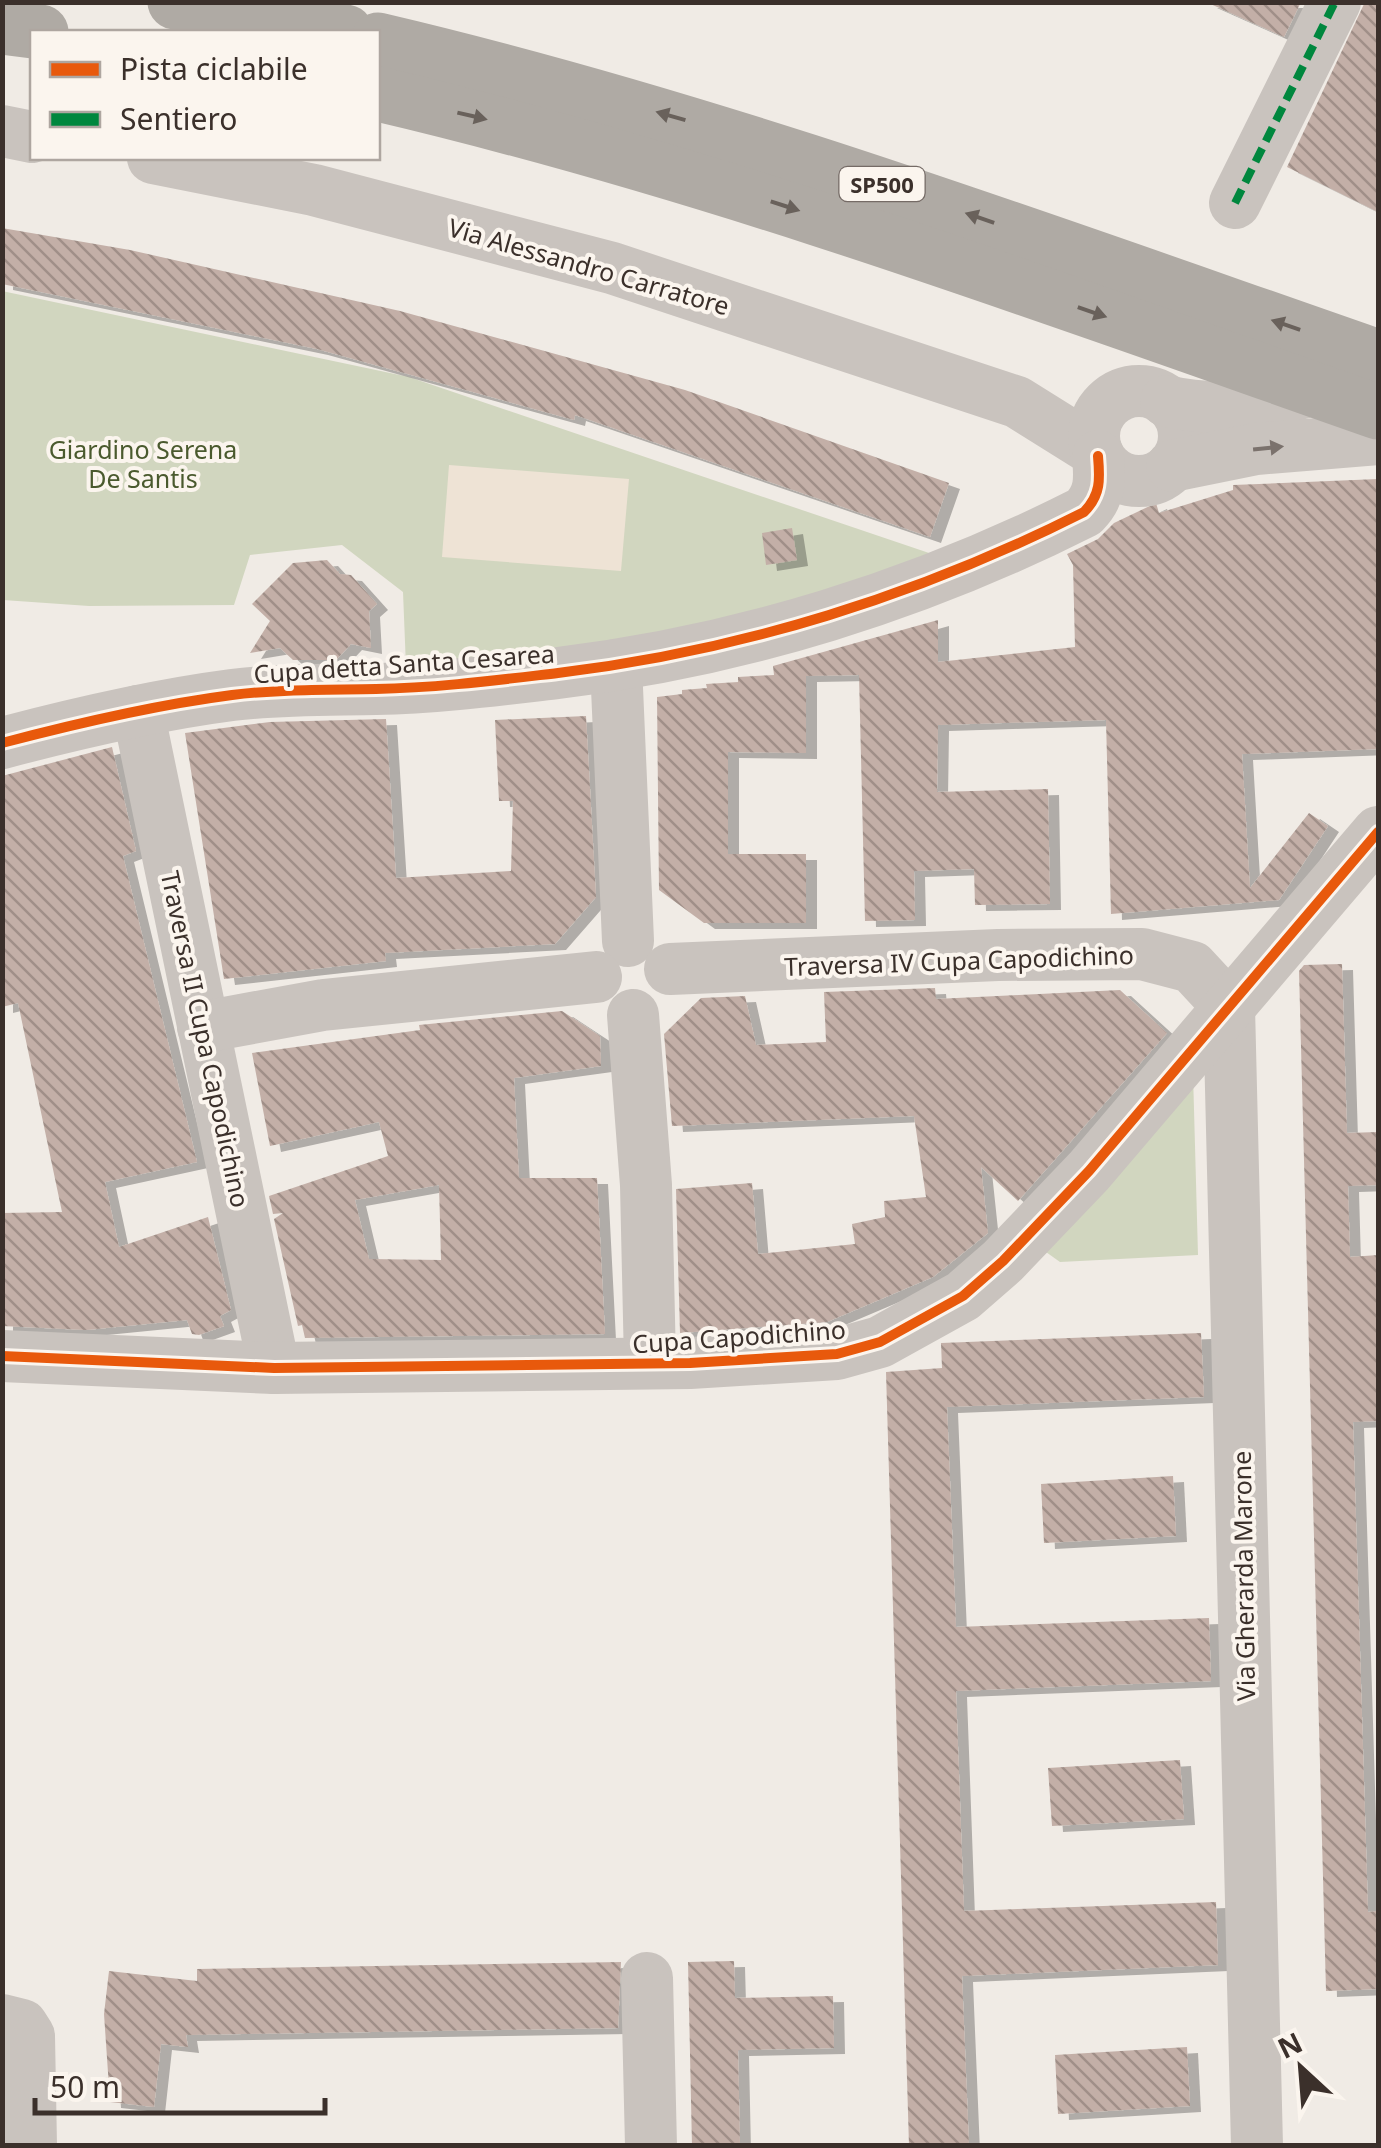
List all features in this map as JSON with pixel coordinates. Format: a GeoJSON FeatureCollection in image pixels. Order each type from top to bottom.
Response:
{"type":"FeatureCollection","features":[{"type":"Feature","properties":{"kind":"highway"},"geometry":{"type":"LineString","coordinates":[[175,2],[335,30]]}},
{"type":"Feature","properties":{"kind":"highway"},"geometry":{"type":"LineString","coordinates":[[2,27],[30,31]]}},
{"type":"Feature","properties":{"kind":"highway","name":"SP500"},"geometry":{"type":"LineString","coordinates":[[380,40],[531,76],[710,127],[1378,357]]}},
{"type":"Feature","properties":{"kind":"highway","name":"SP500"},"geometry":{"type":"LineString","coordinates":[[380,94],[518,127],[694,177],[1378,412]]}},
{"type":"Feature","properties":{"kind":"street"},"geometry":{"type":"LineString","coordinates":[[1235,203],[1335,2]]}},
{"type":"Feature","properties":{"kind":"street"},"geometry":{"type":"LineString","coordinates":[[2,131],[30,136]]}},
{"type":"Feature","properties":{"kind":"street","name":"Via Alessandro Carratore"},"geometry":{"type":"LineString","coordinates":[[163,160],[314,190],[612,268],[1017,402],[1098,454]]}},
{"type":"Feature","properties":{"kind":"street"},"geometry":{"type":"LineString","coordinates":[[1378,372],[1248,408],[1198,408],[1138,391],[1110,401],[1095,426],[1098,454],[1106,468],[1132,480],[1147,480],[1172,466],[1256,449],[1378,439]]}},
{"type":"Feature","properties":{"kind":"street","name":"Via Alessandro Carratore"},"geometry":{"type":"LineString","coordinates":[[1017,402],[1110,401]]}},
{"type":"Feature","properties":{"kind":"street"},"geometry":{"type":"LineString","coordinates":[[1166,401],[1182,425],[1180,454],[1172,466]]}},
{"type":"Feature","properties":{"kind":"street","name":"Cupa detta Santa Cesarea"},"geometry":{"type":"LineString","coordinates":[[2,743],[138,711],[233,695],[297,689],[380,690],[616,664],[741,641],[960,570],[1084,512],[1095,501],[1100,481],[1098,454]]}},
{"type":"Feature","properties":{"kind":"street"},"geometry":{"type":"LineString","coordinates":[[616,664],[631,962],[668,991],[662,1000],[633,1014],[646,1185],[650,1363]]}},
{"type":"Feature","properties":{"kind":"street","name":"Traversa II Cupa Capodichino"},"geometry":{"type":"LineString","coordinates":[[138,711],[274,1368]]}},
{"type":"Feature","properties":{"kind":"street","name":"Cupa Capodichino"},"geometry":{"type":"LineString","coordinates":[[2,1356],[274,1368],[650,1363],[837,1354],[880,1342],[927,1320],[963,1296],[1003,1261],[1089,1171],[1378,832]]}},
{"type":"Feature","properties":{"kind":"street","name":"Traversa IV Cupa Capodichino"},"geometry":{"type":"LineString","coordinates":[[203,1027],[323,1004],[631,962],[1142,954],[1192,967],[1230,1007]]}},
{"type":"Feature","properties":{"kind":"street","name":"Via Gherarda Marone"},"geometry":{"type":"LineString","coordinates":[[1230,1007],[1257,2146]]}},
{"type":"Feature","properties":{"kind":"street"},"geometry":{"type":"LineString","coordinates":[[648,1978],[651,2146]]}},
{"type":"Feature","properties":{"kind":"street"},"geometry":{"type":"LineString","coordinates":[[2,2020],[22,2024],[29,2036],[31,2146]]}},
{"type":"Feature","properties":{"kind":"green space","name":"Giardino Serena De Santis"},"geometry":{"type":"Polygon","coordinates":[[[2,291],[409,377],[932,554],[792,606],[608,649],[406,667],[403,592],[342,545],[250,555],[234,605],[89,606],[3,600],[2,291]]]}},
{"type":"Feature","properties":{"kind":"green space"},"geometry":{"type":"Polygon","coordinates":[[[1193,1073],[1198,1255],[1060,1262],[1039,1247],[1193,1073]]]}},
{"type":"Feature","properties":{"kind":"shaded area"},"geometry":{"type":"Polygon","coordinates":[[[449,465],[629,479],[621,571],[442,557],[449,465]]]}},
{"type":"Feature","properties":{"kind":"building"},"geometry":{"type":"Polygon","coordinates":[[[1206,2],[1301,2],[1284,37],[1206,2]]]}},
{"type":"Feature","properties":{"kind":"building"},"geometry":{"type":"Polygon","coordinates":[[[1365,2],[1378,2],[1378,212],[1287,167],[1365,2]]]}},
{"type":"Feature","properties":{"kind":"building"},"geometry":{"type":"Polygon","coordinates":[[[2,228],[130,250],[400,311],[685,390],[949,483],[930,537],[575,415],[574,420],[317,349],[2,284],[2,228]]]}},
{"type":"Feature","properties":{"kind":"building"},"geometry":{"type":"Polygon","coordinates":[[[1378,479],[1378,749],[1242,754],[1250,888],[1309,813],[1328,826],[1279,900],[1111,914],[1106,720],[938,725],[937,792],[1048,789],[1050,904],[975,905],[974,869],[914,871],[915,920],[865,921],[859,675],[806,676],[806,753],[728,752],[728,854],[806,854],[806,923],[704,923],[659,890],[657,697],[707,688],[706,684],[738,682],[738,677],[774,675],[773,666],[938,620],[938,662],[1075,647],[1073,565],[1067,554],[1098,539],[1114,523],[1156,503],[1159,513],[1233,490],[1233,485],[1378,479]]]}},
{"type":"Feature","properties":{"kind":"building"},"geometry":{"type":"Polygon","coordinates":[[[792,528],[797,560],[766,565],[762,533],[792,528]]]}},
{"type":"Feature","properties":{"kind":"building"},"geometry":{"type":"Polygon","coordinates":[[[327,560],[340,574],[351,575],[377,604],[369,611],[371,648],[351,644],[336,660],[293,660],[280,648],[250,653],[270,621],[252,604],[293,563],[327,560]]]}},
{"type":"Feature","properties":{"kind":"building"},"geometry":{"type":"Polygon","coordinates":[[[586,716],[596,897],[555,944],[385,953],[386,961],[224,979],[185,733],[270,722],[386,719],[396,878],[511,871],[513,801],[499,801],[495,720],[586,716]]]}},
{"type":"Feature","properties":{"kind":"building"},"geometry":{"type":"Polygon","coordinates":[[[112,747],[136,851],[123,856],[197,1162],[105,1182],[119,1247],[208,1217],[231,1310],[220,1316],[224,1326],[199,1335],[192,1334],[187,1320],[86,1330],[2,1326],[2,1213],[62,1212],[18,1003],[2,1007],[2,776],[112,747]]]}},
{"type":"Feature","properties":{"kind":"building"},"geometry":{"type":"Polygon","coordinates":[[[1342,964],[1347,1133],[1378,1132],[1378,1185],[1348,1186],[1350,1257],[1378,1255],[1378,1421],[1353,1422],[1368,1912],[1378,1911],[1378,1989],[1326,1991],[1299,971],[1304,965],[1342,964]]]}},
{"type":"Feature","properties":{"kind":"building"},"geometry":{"type":"Polygon","coordinates":[[[935,988],[936,999],[1120,990],[1167,1033],[1018,1201],[981,1167],[988,1233],[933,1277],[827,1322],[680,1333],[676,1189],[752,1183],[758,1254],[855,1244],[852,1224],[885,1217],[884,1201],[926,1197],[914,1116],[672,1126],[664,1034],[701,998],[745,996],[756,1045],[826,1042],[824,992],[935,988]]]}},
{"type":"Feature","properties":{"kind":"building"},"geometry":{"type":"Polygon","coordinates":[[[562,1011],[600,1036],[601,1066],[514,1078],[519,1178],[597,1178],[605,1334],[305,1338],[302,1325],[298,1326],[274,1219],[283,1213],[273,1214],[269,1196],[388,1156],[379,1122],[270,1146],[252,1053],[420,1030],[419,1025],[562,1011]],[[439,1185],[355,1200],[369,1259],[441,1260],[439,1185]]]}},
{"type":"Feature","properties":{"kind":"building"},"geometry":{"type":"Polygon","coordinates":[[[1201,1333],[1204,1397],[947,1407],[956,1627],[1209,1618],[1211,1681],[956,1691],[964,1911],[1216,1902],[1218,1965],[962,1976],[969,2146],[909,2146],[886,1372],[942,1368],[941,1343],[1201,1333]]]}},
{"type":"Feature","properties":{"kind":"building"},"geometry":{"type":"Polygon","coordinates":[[[1173,1476],[1176,1536],[1044,1543],[1041,1484],[1173,1476]]]}},
{"type":"Feature","properties":{"kind":"building"},"geometry":{"type":"Polygon","coordinates":[[[1180,1760],[1184,1819],[1052,1826],[1048,1768],[1180,1760]]]}},
{"type":"Feature","properties":{"kind":"building"},"geometry":{"type":"Polygon","coordinates":[[[734,1961],[735,1998],[833,1996],[834,2048],[738,2050],[740,2146],[692,2146],[688,1962],[734,1961]]]}},
{"type":"Feature","properties":{"kind":"building"},"geometry":{"type":"Polygon","coordinates":[[[621,1962],[618,2028],[186,2035],[188,2047],[161,2044],[154,2107],[110,2102],[104,2014],[109,1971],[197,1981],[197,1969],[621,1962]]]}},
{"type":"Feature","properties":{"kind":"building"},"geometry":{"type":"Polygon","coordinates":[[[1187,2047],[1190,2106],[1058,2114],[1055,2055],[1187,2047]]]}},
{"type":"Feature","properties":{"kind":"marked path"},"geometry":{"type":"LineString","coordinates":[[1235,203],[1335,2]]}},
{"type":"Feature","properties":{"kind":"cycle path"},"geometry":{"type":"LineString","coordinates":[[2,743],[203,699],[513,678],[626,663],[762,634],[894,594],[1084,512],[1098,486],[1098,456]]}},
{"type":"Feature","properties":{"kind":"cycle path"},"geometry":{"type":"LineString","coordinates":[[2,1356],[274,1368],[690,1363],[837,1354],[880,1342],[963,1296],[1003,1261],[1089,1171],[1378,832]]}}]}
